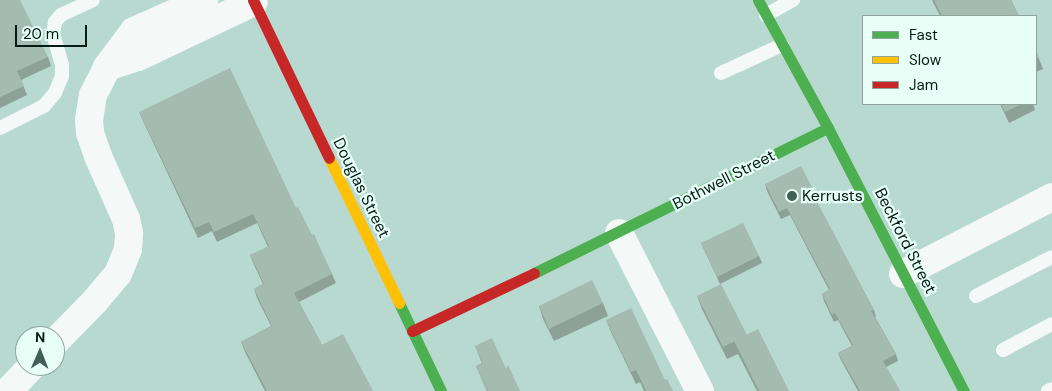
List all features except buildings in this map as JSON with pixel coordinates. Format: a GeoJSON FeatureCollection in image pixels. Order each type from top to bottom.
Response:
{"type":"FeatureCollection","features":[{"type":"Feature","properties":{"kind":"street"},"geometry":{"type":"LineString","coordinates":[[65,332],[118,274],[128,249],[129,234],[126,219],[98,156],[90,133],[89,120],[93,95],[107,67],[134,31],[204,0]]}},
{"type":"Feature","properties":{"kind":"street","name":"Beckford Street"},"geometry":{"type":"LineString","coordinates":[[758,0],[828,128],[964,391]]}},
{"type":"Feature","properties":{"kind":"street"},"geometry":{"type":"LineString","coordinates":[[107,67],[138,57],[255,1]]}},
{"type":"Feature","properties":{"kind":"street","name":"Douglas Street"},"geometry":{"type":"LineString","coordinates":[[255,1],[440,391]]}},
{"type":"Feature","properties":{"kind":"street","name":"Bothwell Street"},"geometry":{"type":"LineString","coordinates":[[412,331],[620,233],[828,128]]}},
{"type":"Feature","properties":{"kind":"street"},"geometry":{"type":"LineString","coordinates":[[903,274],[1052,197]]}},
{"type":"Feature","properties":{"kind":"street"},"geometry":{"type":"LineString","coordinates":[[620,233],[700,391]]}},
{"type":"Feature","properties":{"kind":"street"},"geometry":{"type":"LineString","coordinates":[[8,391],[22,376]]}},
{"type":"Feature","properties":{"kind":"lane"},"geometry":{"type":"LineString","coordinates":[[0,128],[44,106],[55,93],[62,76],[62,65],[53,33],[55,22],[61,15],[93,0]]}},
{"type":"Feature","properties":{"kind":"lane"},"geometry":{"type":"LineString","coordinates":[[766,15],[793,0]]}},
{"type":"Feature","properties":{"kind":"lane"},"geometry":{"type":"LineString","coordinates":[[721,73],[782,45]]}},
{"type":"Feature","properties":{"kind":"lane"},"geometry":{"type":"LineString","coordinates":[[976,296],[1052,257]]}},
{"type":"Feature","properties":{"kind":"lane"},"geometry":{"type":"LineString","coordinates":[[1003,350],[1052,324]]}},
{"type":"Feature","properties":{"kind":"lane"},"geometry":{"type":"LineString","coordinates":[[1048,391],[1052,389]]}},
{"type":"Feature","properties":{"kind":"traffic: fast"},"geometry":{"type":"LineString","coordinates":[[758,0],[828,128],[964,391]]}},
{"type":"Feature","properties":{"kind":"traffic: fast"},"geometry":{"type":"LineString","coordinates":[[534,273],[828,128]]}},
{"type":"Feature","properties":{"kind":"traffic: fast"},"geometry":{"type":"LineString","coordinates":[[399,303],[441,391]]}},
{"type":"Feature","properties":{"kind":"traffic: slow"},"geometry":{"type":"LineString","coordinates":[[329,158],[399,303]]}},
{"type":"Feature","properties":{"kind":"traffic: jam"},"geometry":{"type":"LineString","coordinates":[[253,0],[329,158]]}},
{"type":"Feature","properties":{"kind":"traffic: jam"},"geometry":{"type":"LineString","coordinates":[[412,331],[534,273]]}},
{"type":"Feature","properties":{"kind":"place","name":"Kerrusts"},"geometry":{"type":"Point","coordinates":[792,196]}}]}
